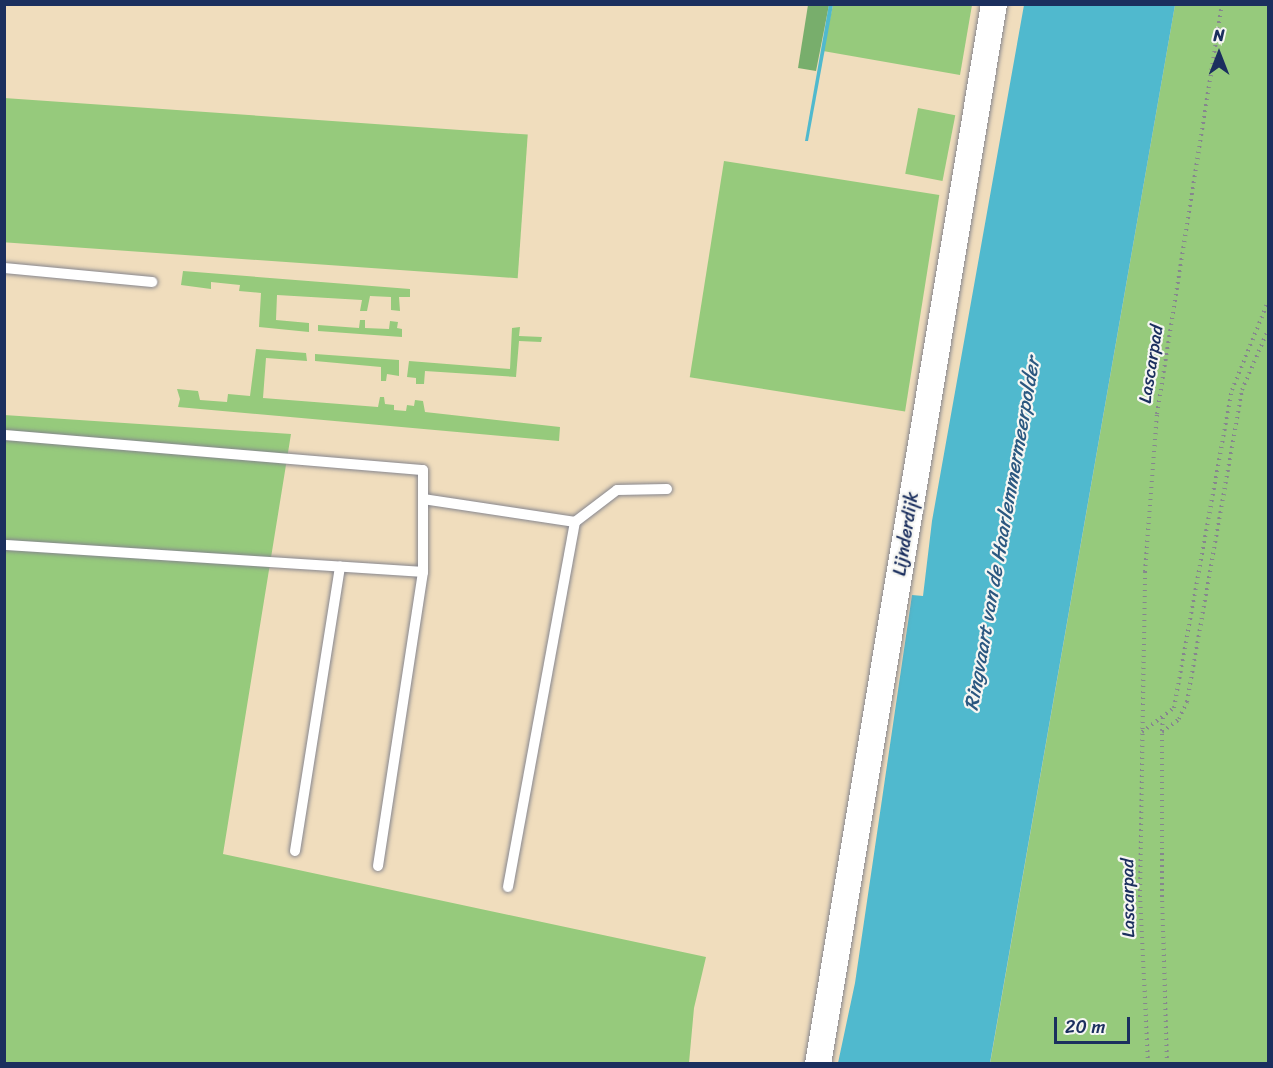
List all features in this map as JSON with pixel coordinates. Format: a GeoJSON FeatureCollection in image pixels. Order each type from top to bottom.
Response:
{"type":"FeatureCollection","features":[{"type":"Feature","properties":{"kind":"street","name":"Lijnderdijk"},"geometry":{"type":"LineString","coordinates":[[818,1064],[994,4]]}},
{"type":"Feature","properties":{"kind":"lane"},"geometry":{"type":"LineString","coordinates":[[4,268],[152,282]]}},
{"type":"Feature","properties":{"kind":"lane"},"geometry":{"type":"LineString","coordinates":[[4,435],[423,470],[423,572],[378,866]]}},
{"type":"Feature","properties":{"kind":"lane"},"geometry":{"type":"LineString","coordinates":[[508,887],[575,522],[617,490],[667,489]]}},
{"type":"Feature","properties":{"kind":"lane"},"geometry":{"type":"LineString","coordinates":[[423,499],[575,522]]}},
{"type":"Feature","properties":{"kind":"lane"},"geometry":{"type":"LineString","coordinates":[[4,545],[423,572]]}},
{"type":"Feature","properties":{"kind":"lane"},"geometry":{"type":"LineString","coordinates":[[295,851],[340,567]]}},
{"type":"Feature","properties":{"kind":"path","name":"Lascarpad"},"geometry":{"type":"LineString","coordinates":[[1148,1064],[1140,897],[1145,572],[1157,414],[1222,4]]}},
{"type":"Feature","properties":{"kind":"path"},"geometry":{"type":"LineString","coordinates":[[1141,732],[1174,708],[1232,390],[1269,302]]}},
{"type":"Feature","properties":{"kind":"path"},"geometry":{"type":"LineString","coordinates":[[1162,732],[1179,719],[1186,702],[1242,390],[1269,330]]}},
{"type":"Feature","properties":{"kind":"path"},"geometry":{"type":"LineString","coordinates":[[1163,716],[1162,897],[1167,1064]]}},
{"type":"Feature","properties":{"kind":"green space"},"geometry":{"type":"Polygon","coordinates":[[[808,5],[829,5],[816,71],[798,68],[808,5]]]}},
{"type":"Feature","properties":{"kind":"green space"},"geometry":{"type":"Polygon","coordinates":[[[833,5],[972,5],[960,75],[823,51],[833,5]]]}},
{"type":"Feature","properties":{"kind":"green space"},"geometry":{"type":"Polygon","coordinates":[[[1175,5],[1268,5],[1268,1063],[990,1064],[1175,5]]]}},
{"type":"Feature","properties":{"kind":"green space"},"geometry":{"type":"Polygon","coordinates":[[[4,98],[528,135],[518,278],[4,242],[4,98]]]}},
{"type":"Feature","properties":{"kind":"green space"},"geometry":{"type":"Polygon","coordinates":[[[918,108],[955,115],[943,181],[905,174],[918,108]]]}},
{"type":"Feature","properties":{"kind":"green space"},"geometry":{"type":"Polygon","coordinates":[[[724,161],[939,195],[905,411],[690,377],[724,161]]]}},
{"type":"Feature","properties":{"kind":"green space"},"geometry":{"type":"Polygon","coordinates":[[[183,271],[410,289],[410,297],[399,297],[400,311],[391,310],[391,297],[370,296],[367,311],[360,311],[362,300],[277,295],[276,320],[309,323],[309,332],[259,327],[261,293],[239,291],[240,285],[211,282],[211,289],[181,285],[183,271]]]}},
{"type":"Feature","properties":{"kind":"green space"},"geometry":{"type":"Polygon","coordinates":[[[360,320],[365,320],[365,328],[389,329],[390,321],[398,322],[397,328],[402,329],[402,337],[318,331],[318,325],[359,328],[360,320]]]}},
{"type":"Feature","properties":{"kind":"green space"},"geometry":{"type":"Polygon","coordinates":[[[520,327],[519,336],[542,337],[541,342],[519,341],[516,377],[425,371],[424,384],[416,384],[416,378],[407,377],[409,361],[510,369],[512,328],[520,327]]]}},
{"type":"Feature","properties":{"kind":"green space"},"geometry":{"type":"Polygon","coordinates":[[[256,349],[306,353],[307,361],[266,358],[263,398],[378,407],[380,397],[384,397],[385,404],[394,405],[394,410],[406,411],[407,405],[414,406],[415,400],[423,401],[425,412],[560,427],[559,441],[178,407],[180,399],[177,389],[198,391],[200,400],[227,402],[228,394],[250,396],[256,349]]]}},
{"type":"Feature","properties":{"kind":"green space"},"geometry":{"type":"Polygon","coordinates":[[[315,354],[399,360],[399,376],[387,374],[386,381],[381,381],[381,367],[315,361],[315,354]]]}},
{"type":"Feature","properties":{"kind":"green space"},"geometry":{"type":"Polygon","coordinates":[[[4,415],[291,434],[223,854],[706,957],[694,1008],[689,1063],[5,1063],[4,415]]]}},
{"type":"Feature","properties":{"kind":"water"},"geometry":{"type":"Polygon","coordinates":[[[829,4],[833,5],[808,141],[805,141],[829,4]]]}},
{"type":"Feature","properties":{"kind":"water","name":"Ringvaart van de Haarlemmermeerpolder"},"geometry":{"type":"Polygon","coordinates":[[[1024,5],[1175,5],[990,1063],[838,1063],[855,983],[912,595],[923,596],[932,521],[1024,5]]]}}]}
